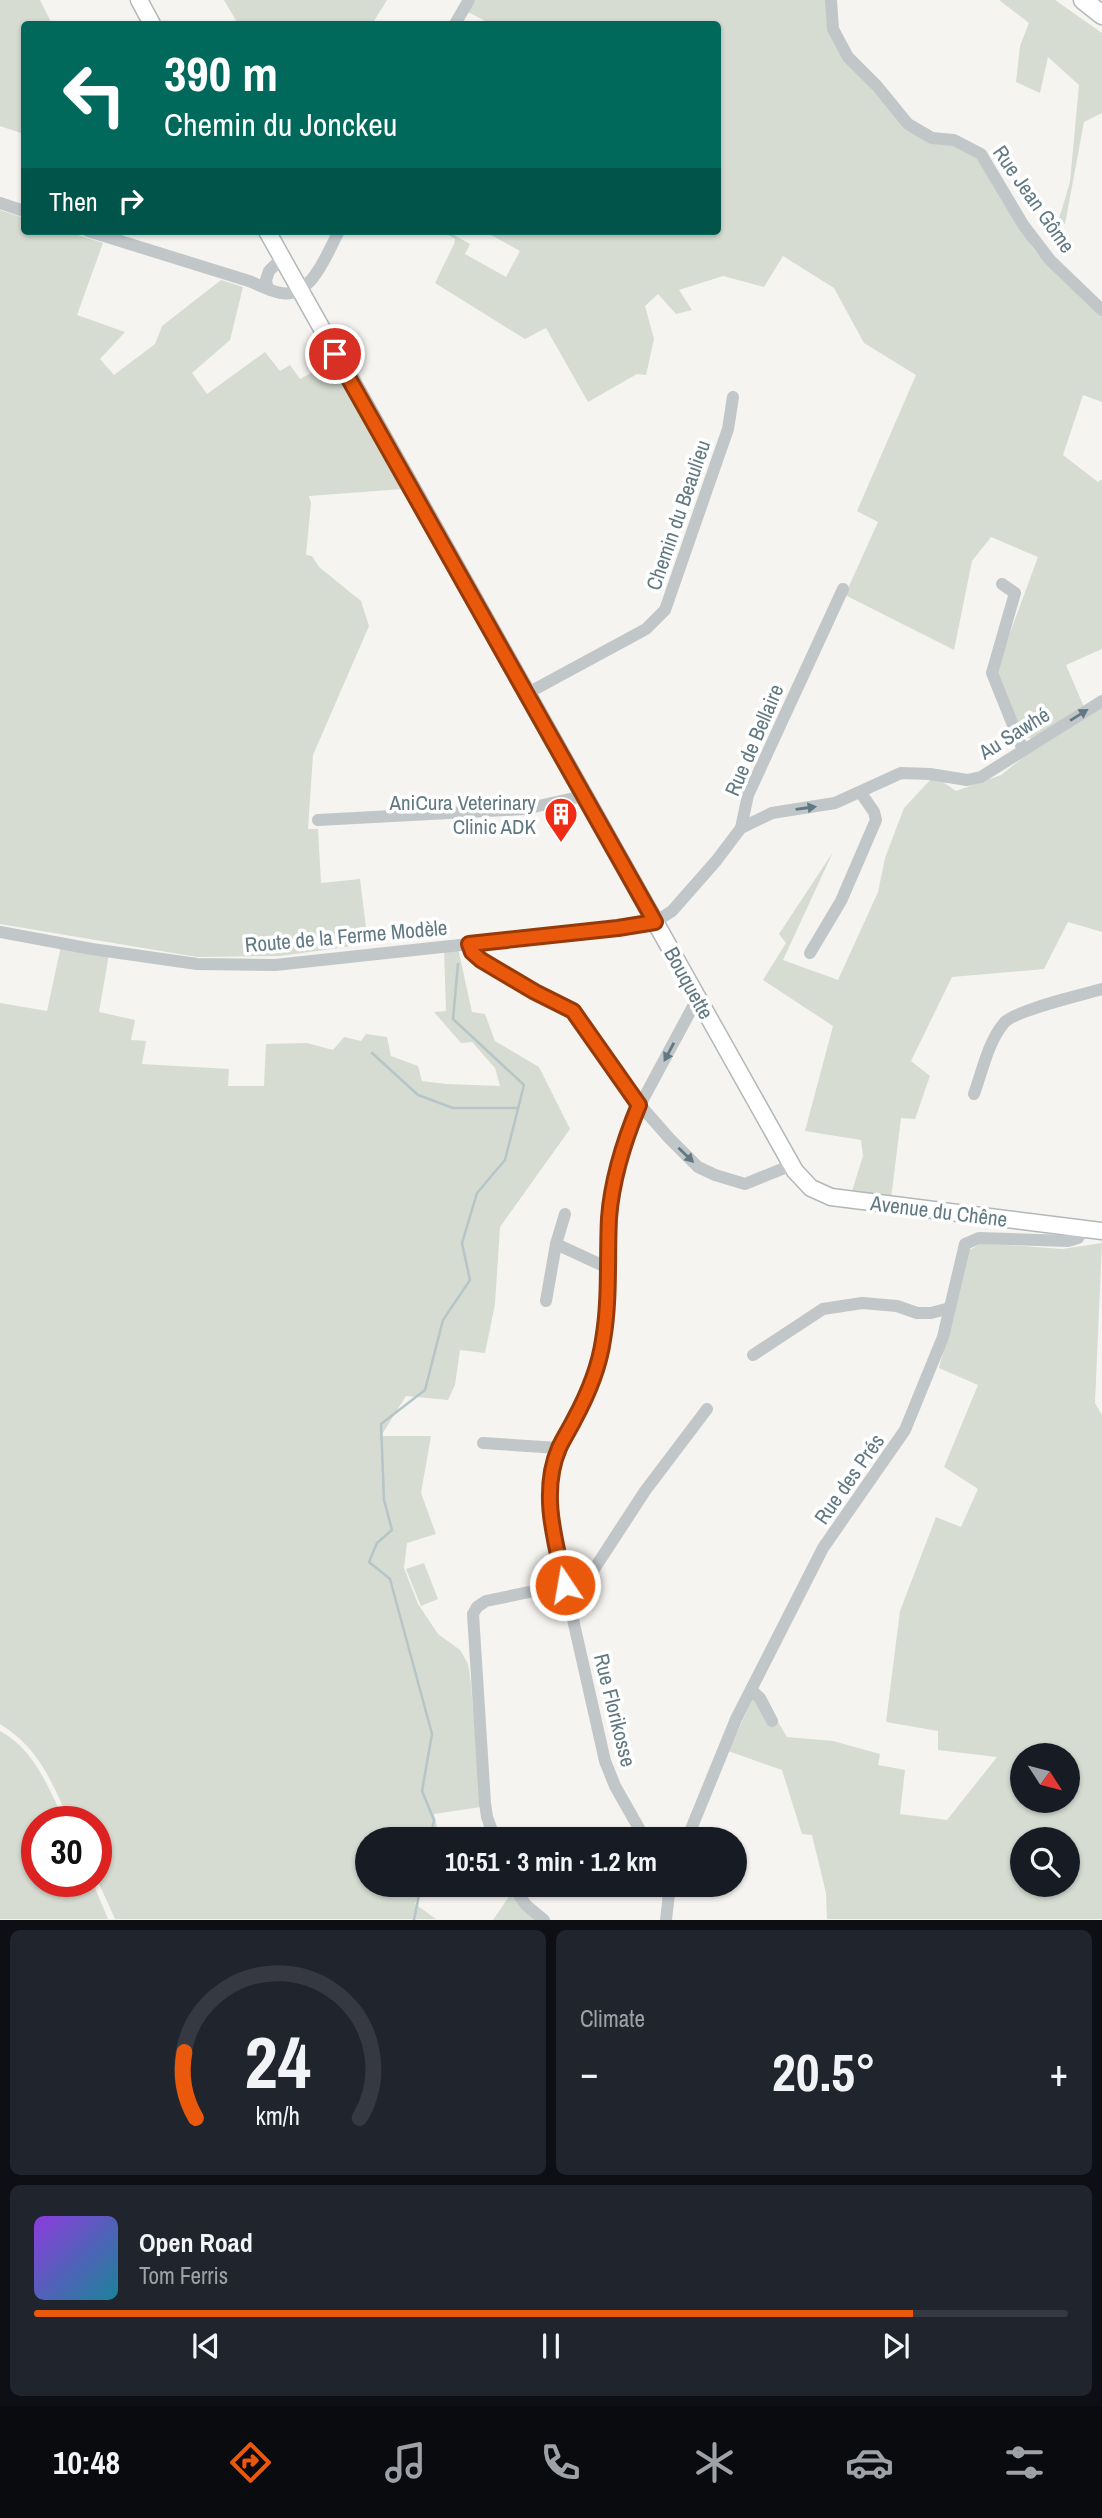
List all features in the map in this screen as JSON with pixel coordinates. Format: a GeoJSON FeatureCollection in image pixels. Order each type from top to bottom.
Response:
{"type":"FeatureCollection","features":[{"type":"Feature","properties":{"kind":"highway"},"geometry":{"type":"LineString","coordinates":[[1083,0],[1102,15]]}},
{"type":"Feature","properties":{"kind":"main road"},"geometry":{"type":"LineString","coordinates":[[139,0],[150,21]]}},
{"type":"Feature","properties":{"kind":"main road","name":"Bouquette"},"geometry":{"type":"LineString","coordinates":[[269,235],[789,1163]]}},
{"type":"Feature","properties":{"kind":"main road","name":"Avenue du Chêne"},"geometry":{"type":"LineString","coordinates":[[789,1163],[811,1188],[831,1197],[1102,1231]]}},
{"type":"Feature","properties":{"kind":"street"},"geometry":{"type":"LineString","coordinates":[[457,21],[469,0]]}},
{"type":"Feature","properties":{"kind":"street","name":"Rue Jean Gôme"},"geometry":{"type":"LineString","coordinates":[[831,0],[833,29],[848,57],[877,86],[908,124],[932,138],[954,140],[981,154],[1024,226],[1050,260],[1102,310]]}},
{"type":"Feature","properties":{"kind":"street"},"geometry":{"type":"LineString","coordinates":[[0,203],[21,210]]}},
{"type":"Feature","properties":{"kind":"street"},"geometry":{"type":"LineString","coordinates":[[101,235],[249,281],[269,283],[289,293],[310,283],[337,235]]}},
{"type":"Feature","properties":{"kind":"street"},"geometry":{"type":"LineString","coordinates":[[269,283],[282,258]]}},
{"type":"Feature","properties":{"kind":"street","name":"Chemin du Beaulieu"},"geometry":{"type":"LineString","coordinates":[[526,694],[646,629],[665,610],[728,429],[733,397]]}},
{"type":"Feature","properties":{"kind":"street"},"geometry":{"type":"LineString","coordinates":[[1002,584],[1015,593],[992,673],[1023,750]]}},
{"type":"Feature","properties":{"kind":"street","name":"Rue de Bellaire"},"geometry":{"type":"LineString","coordinates":[[655,922],[672,911],[741,828],[748,795],[843,589]]}},
{"type":"Feature","properties":{"kind":"street","name":"Au Sawhé"},"geometry":{"type":"LineString","coordinates":[[741,828],[772,813],[835,803],[901,773],[967,780],[981,777],[1102,701]]}},
{"type":"Feature","properties":{"kind":"street"},"geometry":{"type":"LineString","coordinates":[[810,953],[841,901],[876,820],[874,812],[861,793]]}},
{"type":"Feature","properties":{"kind":"street"},"geometry":{"type":"LineString","coordinates":[[318,820],[526,809],[583,796]]}},
{"type":"Feature","properties":{"kind":"street","name":"Route de la Ferme Modèle"},"geometry":{"type":"LineString","coordinates":[[0,932],[197,964],[275,965],[655,922]]}},
{"type":"Feature","properties":{"kind":"street"},"geometry":{"type":"LineString","coordinates":[[469,944],[472,952],[481,960],[573,1011],[639,1105],[698,1167],[745,1184],[782,1169],[789,1163]]}},
{"type":"Feature","properties":{"kind":"street"},"geometry":{"type":"LineString","coordinates":[[974,1094],[992,1044],[1005,1021],[1030,1010],[1102,989]]}},
{"type":"Feature","properties":{"kind":"street","name":"Rue Florikosse"},"geometry":{"type":"LineString","coordinates":[[638,1827],[615,1786],[605,1761],[551,1522],[551,1473],[559,1448],[592,1381],[603,1345],[609,1216],[615,1174],[626,1137],[639,1105],[697,999]]}},
{"type":"Feature","properties":{"kind":"street"},"geometry":{"type":"LineString","coordinates":[[546,1301],[556,1244],[565,1214]]}},
{"type":"Feature","properties":{"kind":"street","name":"Rue des Prés"},"geometry":{"type":"LineString","coordinates":[[692,1827],[728,1737],[823,1548],[905,1430],[936,1357],[965,1244],[979,1238],[1068,1241],[1078,1238],[1083,1229]]}},
{"type":"Feature","properties":{"kind":"street"},"geometry":{"type":"LineString","coordinates":[[556,1244],[608,1268]]}},
{"type":"Feature","properties":{"kind":"street"},"geometry":{"type":"LineString","coordinates":[[753,1355],[824,1310],[862,1303],[897,1306],[917,1313],[950,1308]]}},
{"type":"Feature","properties":{"kind":"street"},"geometry":{"type":"LineString","coordinates":[[491,1827],[485,1803],[473,1614],[477,1607],[486,1601],[587,1580],[631,1510],[707,1409]]}},
{"type":"Feature","properties":{"kind":"street"},"geometry":{"type":"LineString","coordinates":[[483,1443],[559,1448]]}},
{"type":"Feature","properties":{"kind":"street"},"geometry":{"type":"LineString","coordinates":[[751,1690],[760,1698],[772,1721]]}},
{"type":"Feature","properties":{"kind":"street"},"geometry":{"type":"LineString","coordinates":[[520,1897],[544,1920]]}},
{"type":"Feature","properties":{"kind":"street"},"geometry":{"type":"LineString","coordinates":[[666,1920],[669,1897]]}},
{"type":"Feature","properties":{"kind":"shaded area"},"geometry":{"type":"Polygon","coordinates":[[[0,0],[40,0],[50,21],[21,21],[21,133],[0,126],[0,0]]]}},
{"type":"Feature","properties":{"kind":"shaded area"},"geometry":{"type":"Polygon","coordinates":[[[224,0],[387,0],[374,21],[236,21],[224,0]]]}},
{"type":"Feature","properties":{"kind":"shaded area"},"geometry":{"type":"Polygon","coordinates":[[[475,0],[827,0],[829,29],[907,127],[955,144],[975,155],[1034,250],[1102,315],[1102,402],[1083,395],[1063,455],[1098,482],[1102,479],[1102,649],[1066,665],[1084,707],[1032,739],[1022,736],[996,671],[1038,557],[991,537],[972,561],[954,650],[845,595],[878,522],[857,511],[916,375],[864,343],[834,288],[783,256],[764,287],[723,276],[679,290],[692,310],[676,314],[658,294],[645,306],[654,339],[646,375],[637,374],[588,402],[546,328],[525,339],[435,283],[454,244],[455,239],[448,235],[454,235],[470,244],[465,254],[506,277],[520,251],[491,235],[721,235],[721,21],[485,21],[468,12],[475,0]]]}},
{"type":"Feature","properties":{"kind":"shaded area"},"geometry":{"type":"Polygon","coordinates":[[[999,0],[1055,0],[1102,33],[1102,113],[1084,122],[1065,224],[1058,222],[1070,182],[1079,85],[1048,57],[1040,93],[1016,82],[1020,46],[1029,23],[999,0]]]}},
{"type":"Feature","properties":{"kind":"shaded area"},"geometry":{"type":"Polygon","coordinates":[[[0,210],[21,217],[21,235],[78,235],[103,243],[77,315],[125,332],[100,359],[114,375],[155,344],[162,326],[221,280],[243,287],[230,340],[192,373],[207,394],[265,352],[280,371],[290,365],[300,379],[332,362],[403,489],[309,496],[311,503],[306,555],[312,556],[319,567],[361,601],[369,626],[313,755],[308,829],[318,829],[321,883],[360,879],[368,944],[280,956],[197,957],[0,924],[0,210]]]}},
{"type":"Feature","properties":{"kind":"shaded area"},"geometry":{"type":"Polygon","coordinates":[[[1102,703],[1102,932],[1068,922],[1044,969],[952,977],[911,1061],[930,1076],[915,1119],[901,1118],[891,1199],[851,1194],[863,1156],[861,1140],[805,1131],[833,1026],[763,980],[786,943],[779,934],[833,852],[783,960],[838,980],[878,892],[885,858],[904,808],[934,776],[956,791],[1001,775],[1036,747],[1102,703]]]}},
{"type":"Feature","properties":{"kind":"shaded area"},"geometry":{"type":"Polygon","coordinates":[[[61,946],[109,954],[99,1012],[135,1020],[131,1040],[146,1041],[142,1064],[229,1069],[228,1086],[264,1086],[266,1044],[307,1043],[333,1050],[344,1037],[361,1041],[366,1034],[387,1037],[391,1056],[418,1066],[422,1081],[500,1086],[495,1068],[472,1042],[461,1043],[434,1012],[446,1011],[444,949],[458,948],[472,1012],[485,1014],[495,1041],[539,1067],[570,1129],[500,1227],[495,1304],[485,1353],[460,1350],[455,1385],[448,1400],[406,1396],[381,1436],[431,1436],[421,1493],[436,1534],[407,1543],[404,1568],[418,1604],[438,1634],[460,1650],[468,1664],[481,1807],[434,1814],[437,1827],[355,1827],[355,1897],[419,1897],[415,1904],[436,1919],[115,1919],[105,1897],[112,1897],[112,1806],[62,1806],[35,1755],[0,1724],[0,1003],[47,1011],[61,946]]]}},
{"type":"Feature","properties":{"kind":"shaded area"},"geometry":{"type":"Polygon","coordinates":[[[982,1243],[1062,1249],[1102,1243],[1095,1403],[1102,1415],[1102,1919],[827,1919],[826,1893],[812,1835],[802,1834],[782,1770],[728,1751],[758,1688],[787,1737],[833,1741],[880,1754],[878,1765],[905,1770],[900,1814],[947,1820],[997,1757],[938,1750],[938,1731],[886,1722],[900,1611],[936,1517],[961,1527],[978,1489],[944,1467],[978,1385],[939,1368],[968,1251],[982,1243]]]}},
{"type":"Feature","properties":{"kind":"shaded area"},"geometry":{"type":"Polygon","coordinates":[[[424,1563],[438,1599],[421,1606],[406,1569],[424,1563]]]}},
{"type":"Feature","properties":{"kind":"shaded area"},"geometry":{"type":"Polygon","coordinates":[[[0,1731],[23,1748],[39,1770],[57,1806],[21,1806],[21,1897],[99,1897],[108,1919],[0,1919],[0,1731]]]}},
{"type":"Feature","properties":{"kind":"shaded area"},"geometry":{"type":"Polygon","coordinates":[[[509,1897],[512,1897],[539,1920],[493,1920],[509,1897]]]}},
{"type":"Feature","properties":{"kind":"waterway"},"geometry":{"type":"LineString","coordinates":[[433,1827],[434,1820],[422,1791],[432,1734],[390,1579],[369,1562],[377,1543],[392,1530],[384,1500],[381,1424],[425,1390],[443,1320],[470,1280],[462,1243],[477,1193],[505,1160],[524,1085],[453,1019],[458,964]]}},
{"type":"Feature","properties":{"kind":"waterway"},"geometry":{"type":"LineString","coordinates":[[372,1053],[418,1095],[453,1108],[518,1108]]}},
{"type":"Feature","properties":{"kind":"waterway"},"geometry":{"type":"LineString","coordinates":[[414,1920],[419,1897]]}},
{"type":"Feature","properties":{"kind":"place","name":"AniCura Veterinary Clinic ADK"},"geometry":{"type":"Point","coordinates":[561,844]}},
{"type":"Feature","properties":{"kind":"route"},"geometry":{"type":"LineString","coordinates":[[335,354],[655,922],[469,944],[472,952],[481,960],[515,982],[573,1011],[639,1105],[615,1174],[609,1216],[603,1345],[592,1381],[559,1448],[551,1473],[551,1522],[565,1585]]}}]}
